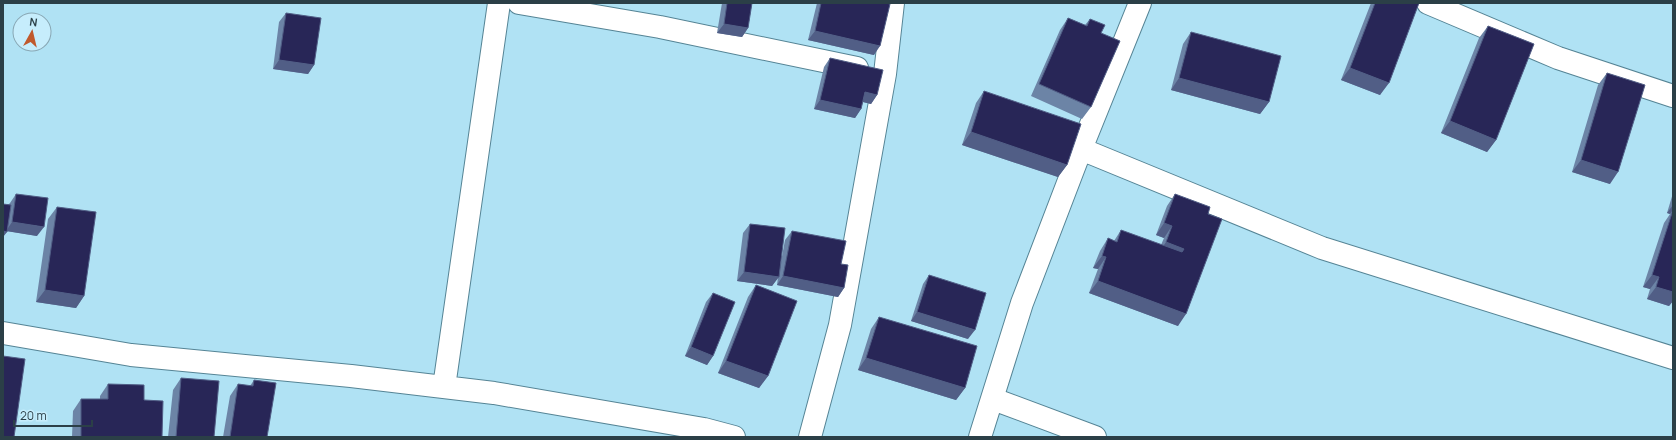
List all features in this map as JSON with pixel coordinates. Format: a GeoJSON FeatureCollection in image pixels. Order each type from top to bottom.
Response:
{"type":"FeatureCollection","features":[{"type":"Feature","properties":{"kind":"street"},"geometry":{"type":"LineString","coordinates":[[444,387],[499,3]]}},
{"type":"Feature","properties":{"kind":"street"},"geometry":{"type":"LineString","coordinates":[[519,3],[660,27],[885,74]]}},
{"type":"Feature","properties":{"kind":"street"},"geometry":{"type":"LineString","coordinates":[[810,437],[840,325],[885,74],[893,3]]}},
{"type":"Feature","properties":{"kind":"street"},"geometry":{"type":"LineString","coordinates":[[980,437],[1022,303],[1081,149],[1140,3]]}},
{"type":"Feature","properties":{"kind":"street"},"geometry":{"type":"LineString","coordinates":[[1428,3],[1558,58],[1673,96]]}},
{"type":"Feature","properties":{"kind":"street"},"geometry":{"type":"LineString","coordinates":[[1081,149],[1322,248],[1673,358]]}},
{"type":"Feature","properties":{"kind":"street"},"geometry":{"type":"LineString","coordinates":[[3,333],[131,355],[351,376],[494,393],[704,429],[734,437]]}},
{"type":"Feature","properties":{"kind":"street"},"geometry":{"type":"LineString","coordinates":[[993,399],[1095,437]]}},
{"type":"Feature","properties":{"kind":"building"},"geometry":{"type":"Polygon","coordinates":[[[727,3],[752,3],[748,28],[724,24],[727,3]]]}},
{"type":"Feature","properties":{"kind":"building"},"geometry":{"type":"Polygon","coordinates":[[[821,3],[890,4],[880,46],[815,31],[821,3]]]}},
{"type":"Feature","properties":{"kind":"building"},"geometry":{"type":"Polygon","coordinates":[[[1375,3],[1419,3],[1389,83],[1350,68],[1375,3]]]}},
{"type":"Feature","properties":{"kind":"building"},"geometry":{"type":"Polygon","coordinates":[[[286,13],[321,18],[314,65],[279,60],[286,13]]]}},
{"type":"Feature","properties":{"kind":"building"},"geometry":{"type":"Polygon","coordinates":[[[1068,18],[1087,26],[1090,19],[1105,25],[1101,33],[1120,41],[1091,107],[1039,84],[1068,18]]]}},
{"type":"Feature","properties":{"kind":"building"},"geometry":{"type":"Polygon","coordinates":[[[1488,26],[1534,44],[1496,140],[1450,121],[1488,26]]]}},
{"type":"Feature","properties":{"kind":"building"},"geometry":{"type":"Polygon","coordinates":[[[1191,32],[1281,56],[1269,102],[1179,78],[1191,32]]]}},
{"type":"Feature","properties":{"kind":"building"},"geometry":{"type":"Polygon","coordinates":[[[830,58],[883,70],[877,95],[865,92],[861,109],[820,100],[830,58]]]}},
{"type":"Feature","properties":{"kind":"building"},"geometry":{"type":"Polygon","coordinates":[[[1607,73],[1645,85],[1618,172],[1581,160],[1607,73]]]}},
{"type":"Feature","properties":{"kind":"building"},"geometry":{"type":"Polygon","coordinates":[[[984,91],[1081,124],[1067,165],[971,132],[984,91]]]}},
{"type":"Feature","properties":{"kind":"building"},"geometry":{"type":"Polygon","coordinates":[[[16,194],[48,198],[44,227],[12,222],[16,194]]]}},
{"type":"Feature","properties":{"kind":"building"},"geometry":{"type":"Polygon","coordinates":[[[1175,194],[1210,207],[1208,214],[1222,219],[1186,314],[1098,281],[1106,257],[1102,256],[1108,238],[1117,242],[1121,230],[1182,252],[1184,249],[1166,242],[1172,226],[1164,223],[1175,194]]]}},
{"type":"Feature","properties":{"kind":"building"},"geometry":{"type":"Polygon","coordinates":[[[3,204],[11,205],[7,232],[3,231],[3,204]]]}},
{"type":"Feature","properties":{"kind":"building"},"geometry":{"type":"Polygon","coordinates":[[[57,207],[96,212],[84,296],[45,290],[57,207]]]}},
{"type":"Feature","properties":{"kind":"building"},"geometry":{"type":"Polygon","coordinates":[[[1673,210],[1673,292],[1656,287],[1659,277],[1652,275],[1673,210]]]}},
{"type":"Feature","properties":{"kind":"building"},"geometry":{"type":"Polygon","coordinates":[[[750,224],[785,228],[779,277],[744,272],[750,224]]]}},
{"type":"Feature","properties":{"kind":"building"},"geometry":{"type":"Polygon","coordinates":[[[792,231],[846,241],[841,264],[848,265],[844,288],[783,276],[792,231]]]}},
{"type":"Feature","properties":{"kind":"building"},"geometry":{"type":"Polygon","coordinates":[[[929,275],[986,293],[975,330],[917,312],[929,275]]]}},
{"type":"Feature","properties":{"kind":"building"},"geometry":{"type":"Polygon","coordinates":[[[756,285],[797,301],[768,376],[726,361],[756,285]]]}},
{"type":"Feature","properties":{"kind":"building"},"geometry":{"type":"Polygon","coordinates":[[[713,293],[735,302],[713,356],[691,347],[713,293]]]}},
{"type":"Feature","properties":{"kind":"building"},"geometry":{"type":"Polygon","coordinates":[[[879,317],[977,346],[965,388],[866,358],[879,317]]]}},
{"type":"Feature","properties":{"kind":"building"},"geometry":{"type":"Polygon","coordinates":[[[3,356],[25,359],[14,437],[3,437],[3,356]]]}},
{"type":"Feature","properties":{"kind":"building"},"geometry":{"type":"Polygon","coordinates":[[[181,378],[219,381],[214,437],[176,437],[181,378]]]}},
{"type":"Feature","properties":{"kind":"building"},"geometry":{"type":"Polygon","coordinates":[[[254,380],[276,383],[267,437],[230,437],[238,384],[253,386],[254,380]]]}},
{"type":"Feature","properties":{"kind":"building"},"geometry":{"type":"Polygon","coordinates":[[[108,384],[144,385],[144,400],[163,401],[162,437],[81,437],[81,399],[108,399],[108,384]]]}}]}
